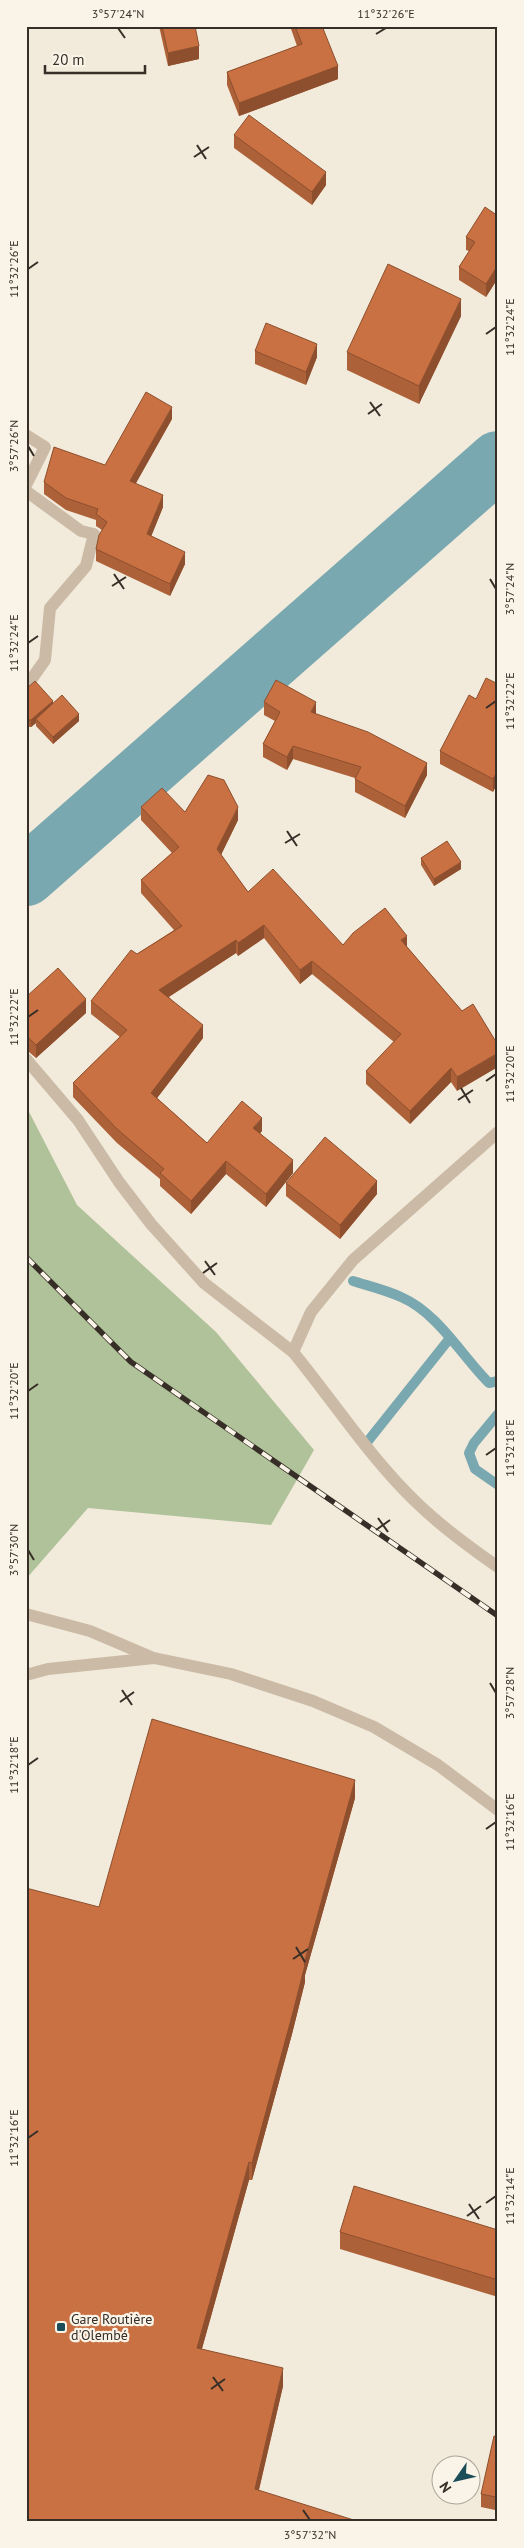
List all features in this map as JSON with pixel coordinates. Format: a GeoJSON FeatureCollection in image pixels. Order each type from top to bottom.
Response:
{"type":"FeatureCollection","features":[{"type":"Feature","properties":{"kind":"street"},"geometry":{"type":"LineString","coordinates":[[26,435],[46,447],[26,485]]}},
{"type":"Feature","properties":{"kind":"street"},"geometry":{"type":"LineString","coordinates":[[26,491],[81,530],[94,534],[86,566],[50,608],[45,660],[26,687]]}},
{"type":"Feature","properties":{"kind":"street"},"geometry":{"type":"LineString","coordinates":[[26,1059],[78,1120],[119,1182],[152,1224],[198,1276],[293,1352],[369,1450],[416,1502],[450,1533],[498,1567]]}},
{"type":"Feature","properties":{"kind":"street"},"geometry":{"type":"LineString","coordinates":[[293,1352],[310,1312],[353,1260],[498,1132]]}},
{"type":"Feature","properties":{"kind":"street"},"geometry":{"type":"LineString","coordinates":[[26,1614],[90,1631],[154,1658],[232,1674],[313,1701],[374,1727],[438,1764],[498,1810]]}},
{"type":"Feature","properties":{"kind":"street"},"geometry":{"type":"LineString","coordinates":[[26,1676],[48,1669],[154,1658]]}},
{"type":"Feature","properties":{"kind":"green space"},"geometry":{"type":"Polygon","coordinates":[[[26,1106],[77,1205],[216,1332],[314,1450],[271,1525],[88,1508],[26,1579],[26,1106]]]}},
{"type":"Feature","properties":{"kind":"building"},"geometry":{"type":"Polygon","coordinates":[[[162,26],[195,26],[199,46],[168,53],[162,26]]]}},
{"type":"Feature","properties":{"kind":"building"},"geometry":{"type":"Polygon","coordinates":[[[295,26],[322,26],[338,66],[239,103],[227,72],[302,44],[295,26]]]}},
{"type":"Feature","properties":{"kind":"building"},"geometry":{"type":"Polygon","coordinates":[[[249,115],[326,172],[312,192],[234,135],[249,115]]]}},
{"type":"Feature","properties":{"kind":"building"},"geometry":{"type":"Polygon","coordinates":[[[485,207],[498,216],[498,265],[486,284],[459,267],[475,242],[466,237],[485,207]]]}},
{"type":"Feature","properties":{"kind":"building"},"geometry":{"type":"Polygon","coordinates":[[[388,264],[461,299],[419,386],[347,352],[388,264]]]}},
{"type":"Feature","properties":{"kind":"building"},"geometry":{"type":"Polygon","coordinates":[[[266,323],[317,344],[306,372],[255,351],[266,323]]]}},
{"type":"Feature","properties":{"kind":"building"},"geometry":{"type":"Polygon","coordinates":[[[146,392],[172,407],[130,481],[163,495],[147,534],[185,552],[170,584],[96,549],[99,535],[107,522],[96,514],[98,509],[66,498],[44,482],[54,447],[105,465],[146,392]]]}},
{"type":"Feature","properties":{"kind":"building"},"geometry":{"type":"Polygon","coordinates":[[[486,678],[498,684],[498,770],[493,779],[440,751],[469,695],[476,699],[486,678]]]}},
{"type":"Feature","properties":{"kind":"building"},"geometry":{"type":"Polygon","coordinates":[[[276,680],[316,702],[311,712],[368,732],[427,763],[405,806],[355,779],[361,767],[293,746],[287,757],[263,744],[280,712],[264,702],[276,680]]]}},
{"type":"Feature","properties":{"kind":"building"},"geometry":{"type":"Polygon","coordinates":[[[35,681],[53,701],[31,720],[26,720],[26,689],[35,681]]]}},
{"type":"Feature","properties":{"kind":"building"},"geometry":{"type":"Polygon","coordinates":[[[62,695],[79,714],[53,737],[36,719],[62,695]]]}},
{"type":"Feature","properties":{"kind":"building"},"geometry":{"type":"Polygon","coordinates":[[[208,775],[224,780],[238,807],[217,849],[248,892],[273,869],[343,945],[353,933],[385,908],[407,936],[401,940],[462,1011],[473,1004],[498,1045],[498,1053],[457,1077],[451,1068],[410,1111],[366,1071],[401,1034],[312,961],[300,970],[264,925],[238,943],[236,940],[159,990],[203,1025],[151,1093],[207,1143],[242,1101],[262,1118],[253,1128],[293,1160],[266,1194],[226,1161],[191,1201],[160,1173],[164,1169],[117,1129],[73,1083],[127,1030],[91,1001],[131,950],[137,954],[182,926],[141,880],[179,847],[141,807],[162,788],[185,812],[208,775]]]}},
{"type":"Feature","properties":{"kind":"building"},"geometry":{"type":"Polygon","coordinates":[[[447,841],[461,862],[434,879],[421,858],[447,841]]]}},
{"type":"Feature","properties":{"kind":"building"},"geometry":{"type":"Polygon","coordinates":[[[58,968],[86,999],[36,1045],[29,1038],[26,1038],[26,997],[58,968]]]}},
{"type":"Feature","properties":{"kind":"building"},"geometry":{"type":"Polygon","coordinates":[[[325,1137],[377,1181],[340,1225],[286,1183],[325,1137]]]}},
{"type":"Feature","properties":{"kind":"building"},"geometry":{"type":"Polygon","coordinates":[[[152,1719],[355,1780],[252,2163],[249,2162],[197,2348],[283,2368],[255,2489],[360,2522],[26,2522],[26,1888],[99,1907],[152,1719]]]}},
{"type":"Feature","properties":{"kind":"building"},"geometry":{"type":"Polygon","coordinates":[[[354,2186],[498,2230],[498,2280],[340,2232],[354,2186]]]}},
{"type":"Feature","properties":{"kind":"building"},"geometry":{"type":"Polygon","coordinates":[[[494,2436],[498,2437],[498,2502],[495,2501],[496,2497],[482,2494],[494,2436]]]}},
{"type":"Feature","properties":{"kind":"waterway"},"geometry":{"type":"LineString","coordinates":[[26,876],[498,461]]}},
{"type":"Feature","properties":{"kind":"waterway"},"geometry":{"type":"LineString","coordinates":[[353,1281],[389,1292],[414,1304],[438,1324],[489,1383],[498,1381]]}},
{"type":"Feature","properties":{"kind":"waterway"},"geometry":{"type":"LineString","coordinates":[[368,1441],[450,1338]]}},
{"type":"Feature","properties":{"kind":"waterway"},"geometry":{"type":"LineString","coordinates":[[498,1414],[474,1443],[469,1453],[475,1469],[498,1485]]}},
{"type":"Feature","properties":{"kind":"railway"},"geometry":{"type":"LineString","coordinates":[[26,1257],[131,1362],[498,1616]]}},
{"type":"Feature","properties":{"kind":"place","name":"Gare Routière d'Olembé"},"geometry":{"type":"Point","coordinates":[61,2327]}}]}
